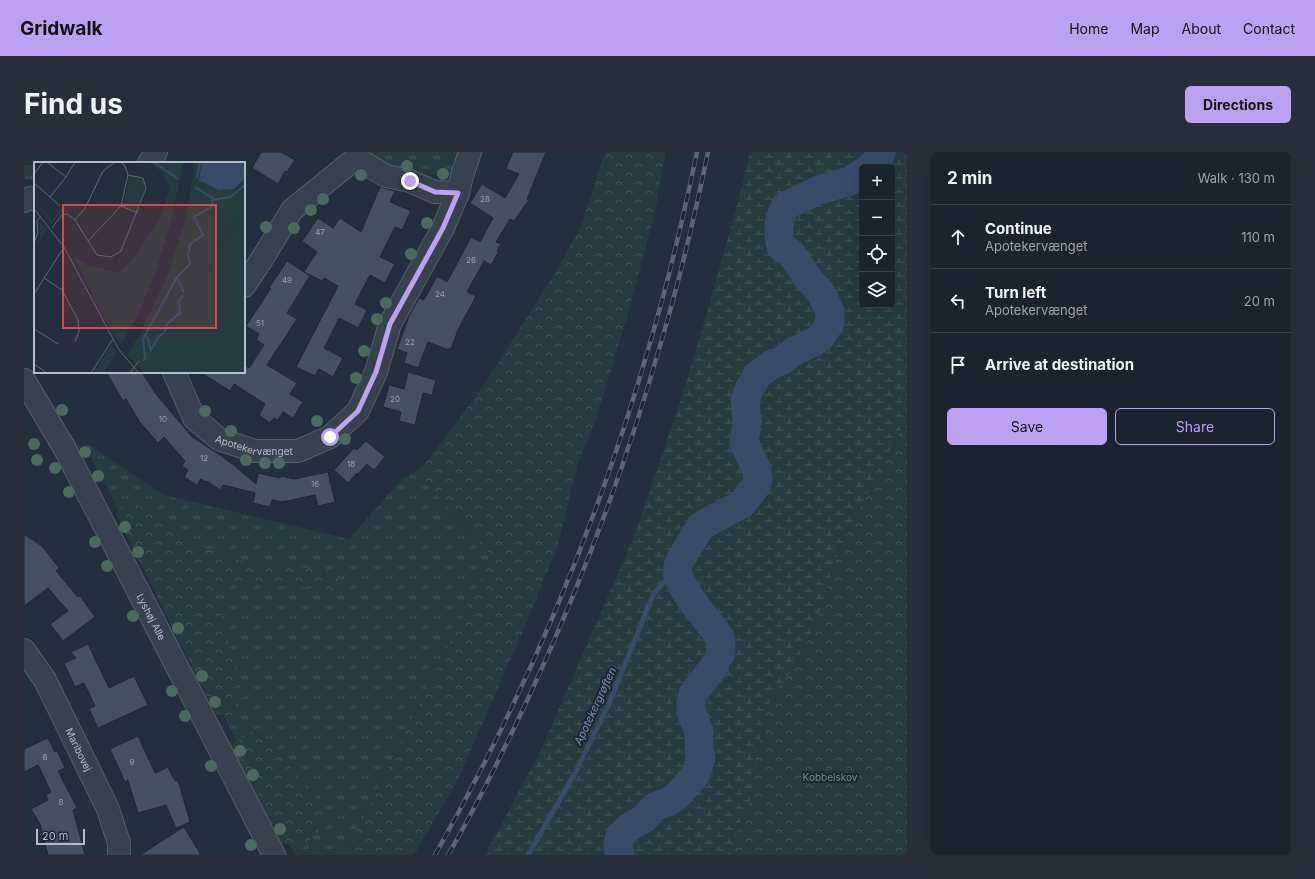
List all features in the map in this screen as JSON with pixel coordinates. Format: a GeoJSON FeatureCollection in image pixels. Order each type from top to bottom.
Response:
{"type":"FeatureCollection","features":[{"type":"Feature","properties":{"kind":"street"},"geometry":{"type":"LineString","coordinates":[[151,162],[156,152]]}},
{"type":"Feature","properties":{"kind":"street","name":"Apotekervænget"},"geometry":{"type":"LineString","coordinates":[[174,373],[194,418],[219,439],[255,451],[298,451],[330,437],[358,411],[376,372],[390,324],[443,228],[458,193],[470,152]]}},
{"type":"Feature","properties":{"kind":"street"},"geometry":{"type":"LineString","coordinates":[[245,284],[292,210],[357,155],[386,176],[410,181],[435,192],[458,193]]}},
{"type":"Feature","properties":{"kind":"street"},"geometry":{"type":"LineString","coordinates":[[24,201],[30,198],[34,199]]}},
{"type":"Feature","properties":{"kind":"street","name":"Lyshøj Alle"},"geometry":{"type":"LineString","coordinates":[[26,391],[65,449],[274,855]]}},
{"type":"Feature","properties":{"kind":"street","name":"Maribovej"},"geometry":{"type":"LineString","coordinates":[[24,650],[45,680],[108,809],[119,844],[119,855]]}},
{"type":"Feature","properties":{"kind":"green space"},"geometry":{"type":"Polygon","coordinates":[[[371,152],[461,152],[449,174],[444,177],[384,166],[372,160],[371,152]]]}},
{"type":"Feature","properties":{"kind":"green space"},"geometry":{"type":"Polygon","coordinates":[[[605,152],[666,152],[652,224],[626,321],[595,422],[579,460],[557,548],[525,626],[456,784],[413,855],[345,855],[492,556],[428,485],[421,469],[480,391],[557,270],[582,224],[605,152]]]}},
{"type":"Feature","properties":{"kind":"green space"},"geometry":{"type":"Polygon","coordinates":[[[750,152],[907,152],[907,418],[846,536],[835,561],[821,609],[812,632],[795,665],[772,698],[764,713],[760,738],[751,773],[750,800],[741,818],[735,840],[735,855],[485,855],[541,750],[635,534],[682,396],[739,198],[750,152]]]}},
{"type":"Feature","properties":{"kind":"green space"},"geometry":{"type":"Polygon","coordinates":[[[24,165],[33,165],[34,179],[24,180],[24,165]]]}},
{"type":"Feature","properties":{"kind":"green space","name":"Kobbelskov"},"geometry":{"type":"Polygon","coordinates":[[[907,418],[907,855],[735,855],[735,840],[741,818],[750,800],[751,773],[760,738],[764,713],[772,698],[795,665],[812,632],[821,609],[835,561],[846,536],[907,418]]]}},
{"type":"Feature","properties":{"kind":"green space"},"geometry":{"type":"Polygon","coordinates":[[[83,441],[164,495],[349,539],[403,478],[421,469],[428,485],[492,556],[345,855],[295,855],[83,441]]]}},
{"type":"Feature","properties":{"kind":"green space"},"geometry":{"type":"Polygon","coordinates":[[[122,505],[141,507],[189,543],[240,561],[328,570],[342,584],[339,591],[299,587],[217,583],[219,606],[243,697],[232,715],[216,715],[116,514],[122,505]]]}},
{"type":"Feature","properties":{"kind":"green space"},"geometry":{"type":"Polygon","coordinates":[[[258,728],[323,807],[323,825],[303,848],[282,843],[230,746],[258,728]]]}},
{"type":"Feature","properties":{"kind":"building"},"geometry":{"type":"Polygon","coordinates":[[[261,152],[281,152],[295,160],[287,172],[285,171],[278,184],[252,168],[261,152]]]}},
{"type":"Feature","properties":{"kind":"building"},"geometry":{"type":"Polygon","coordinates":[[[513,152],[546,152],[527,199],[529,200],[514,221],[510,219],[496,242],[501,244],[497,251],[499,251],[491,265],[484,261],[467,292],[476,296],[458,330],[451,349],[449,348],[449,350],[428,342],[418,368],[404,363],[407,353],[397,349],[409,316],[419,298],[424,300],[437,276],[447,282],[471,237],[480,242],[493,218],[470,203],[482,184],[505,198],[519,174],[506,169],[513,152]]]}},
{"type":"Feature","properties":{"kind":"building"},"geometry":{"type":"Polygon","coordinates":[[[380,187],[395,191],[390,202],[411,211],[402,230],[395,227],[380,257],[395,264],[385,283],[370,275],[355,304],[367,310],[358,328],[339,318],[324,348],[343,358],[333,377],[319,369],[315,376],[296,367],[338,286],[324,278],[322,281],[304,272],[317,252],[302,241],[318,218],[333,228],[340,218],[361,232],[380,187]]]}},
{"type":"Feature","properties":{"kind":"building"},"geometry":{"type":"Polygon","coordinates":[[[287,261],[310,276],[287,313],[297,319],[267,365],[297,383],[290,394],[303,402],[293,418],[283,412],[278,420],[274,418],[270,423],[259,415],[265,404],[234,384],[230,391],[202,373],[245,373],[245,366],[249,368],[264,345],[256,340],[259,334],[246,326],[271,288],[269,288],[287,261]]]}},
{"type":"Feature","properties":{"kind":"building"},"geometry":{"type":"Polygon","coordinates":[[[408,372],[436,380],[432,395],[423,393],[415,425],[399,421],[401,412],[383,407],[389,385],[404,389],[408,372]]]}},
{"type":"Feature","properties":{"kind":"building"},"geometry":{"type":"Polygon","coordinates":[[[107,373],[143,373],[155,393],[192,437],[223,457],[256,484],[258,473],[280,478],[281,476],[294,479],[328,472],[335,502],[318,506],[315,495],[282,502],[272,500],[270,507],[253,503],[255,493],[223,485],[220,490],[207,481],[206,482],[201,479],[197,485],[184,477],[188,470],[182,466],[185,461],[164,437],[158,443],[139,421],[126,399],[123,401],[107,373]]]}},
{"type":"Feature","properties":{"kind":"building"},"geometry":{"type":"Polygon","coordinates":[[[366,441],[385,457],[374,470],[367,464],[348,483],[334,470],[354,448],[357,450],[366,441]]]}},
{"type":"Feature","properties":{"kind":"building"},"geometry":{"type":"Polygon","coordinates":[[[24,534],[42,546],[59,568],[56,571],[78,597],[80,596],[95,617],[63,641],[50,624],[68,611],[48,588],[24,606],[24,534]]]}},
{"type":"Feature","properties":{"kind":"building"},"geometry":{"type":"Polygon","coordinates":[[[88,644],[109,688],[134,676],[148,705],[98,728],[89,709],[95,706],[84,683],[75,687],[64,663],[76,658],[71,652],[88,644]]]}},
{"type":"Feature","properties":{"kind":"building"},"geometry":{"type":"Polygon","coordinates":[[[138,736],[155,773],[168,767],[175,781],[178,780],[190,822],[176,828],[166,805],[138,813],[128,780],[125,782],[110,749],[138,736]]]}},
{"type":"Feature","properties":{"kind":"building"},"geometry":{"type":"Polygon","coordinates":[[[48,738],[55,752],[57,751],[65,768],[58,771],[77,808],[73,810],[85,855],[48,855],[40,824],[31,809],[48,800],[46,795],[51,792],[38,765],[24,772],[24,749],[48,738]]]}},
{"type":"Feature","properties":{"kind":"building"},"geometry":{"type":"Polygon","coordinates":[[[184,827],[201,855],[140,855],[184,827]]]}},
{"type":"Feature","properties":{"kind":"waterway"},"geometry":{"type":"LineString","coordinates":[[873,164],[879,158],[881,152]]}},
{"type":"Feature","properties":{"kind":"waterway"},"geometry":{"type":"LineString","coordinates":[[720,654],[720,637],[685,590],[678,575],[679,562],[701,526],[742,504],[756,486],[758,480],[757,470],[744,443],[747,422],[745,401],[756,376],[771,365],[783,360],[793,352],[820,338],[830,323],[830,311],[821,293],[807,277],[791,253],[781,247],[779,226],[785,206],[819,190],[850,181],[859,175]]}},
{"type":"Feature","properties":{"kind":"waterway","name":"Apotekergrøften"},"geometry":{"type":"LineString","coordinates":[[528,855],[574,775],[608,706],[653,595],[678,566]]}},
{"type":"Feature","properties":{"kind":"waterway"},"geometry":{"type":"LineString","coordinates":[[620,855],[618,846],[621,835],[629,827],[644,819],[654,807],[668,802],[678,795],[696,774],[701,758],[699,749],[699,732],[691,711],[691,702],[693,694],[715,665]]}},
{"type":"Feature","properties":{"kind":"railway"},"geometry":{"type":"LineString","coordinates":[[435,855],[469,793],[531,667],[559,602],[610,470],[632,403],[665,290],[697,152]]}},
{"type":"Feature","properties":{"kind":"railway"},"geometry":{"type":"LineString","coordinates":[[448,855],[492,774],[532,690],[587,561],[604,517],[635,429],[669,316],[687,246],[708,152]]}},
{"type":"Feature","properties":{"kind":"route"},"geometry":{"type":"LineString","coordinates":[[330,437],[358,411],[376,372],[390,324],[443,228],[458,193],[435,192],[410,181]]}}]}
